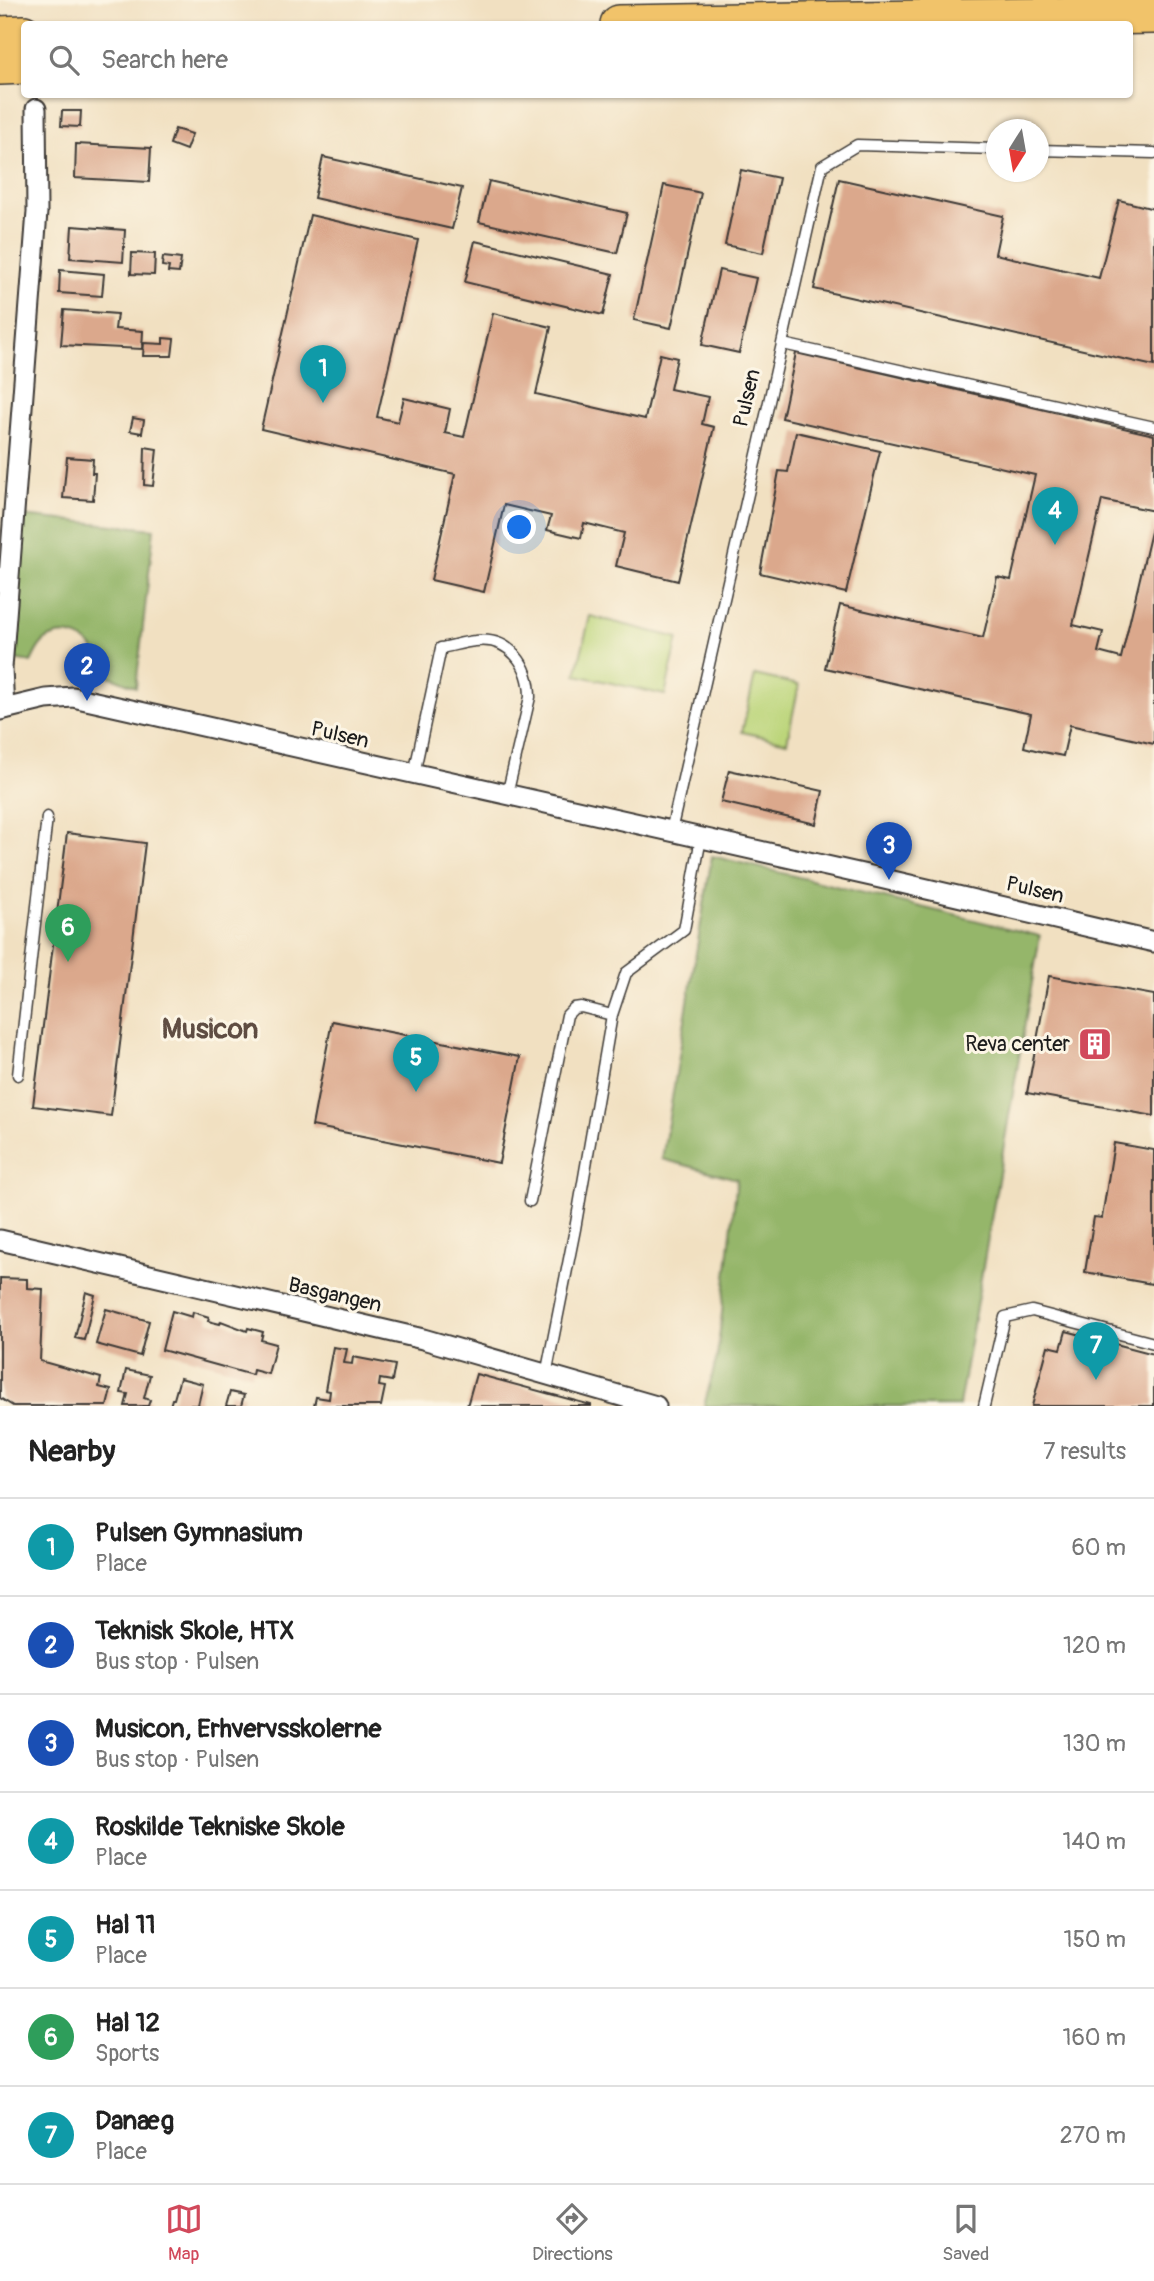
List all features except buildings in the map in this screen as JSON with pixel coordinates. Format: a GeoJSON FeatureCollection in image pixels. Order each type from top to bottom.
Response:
{"type":"FeatureCollection","features":[{"type":"Feature","properties":{"kind":"highway"},"geometry":{"type":"LineString","coordinates":[[797,21],[1154,15]]}},
{"type":"Feature","properties":{"kind":"highway"},"geometry":{"type":"LineString","coordinates":[[0,35],[21,34]]}},
{"type":"Feature","properties":{"kind":"highway"},"geometry":{"type":"LineString","coordinates":[[0,66],[21,65]]}},
{"type":"Feature","properties":{"kind":"street"},"geometry":{"type":"LineString","coordinates":[[2,709],[2,668],[37,212],[36,109]]}},
{"type":"Feature","properties":{"kind":"street","name":"Pulsen"},"geometry":{"type":"LineString","coordinates":[[2,709],[46,699],[73,697],[1154,942]]}},
{"type":"Feature","properties":{"kind":"street","name":"Basgangen"},"geometry":{"type":"LineString","coordinates":[[0,1240],[424,1339],[656,1406]]}},
{"type":"Feature","properties":{"kind":"lane","name":"Pulsen"},"geometry":{"type":"LineString","coordinates":[[671,831],[822,166],[857,145],[986,149]]}},
{"type":"Feature","properties":{"kind":"lane"},"geometry":{"type":"LineString","coordinates":[[1049,150],[1154,153]]}},
{"type":"Feature","properties":{"kind":"lane"},"geometry":{"type":"LineString","coordinates":[[783,344],[1154,427]]}},
{"type":"Feature","properties":{"kind":"lane"},"geometry":{"type":"LineString","coordinates":[[414,774],[441,649],[474,641],[489,641],[504,646],[516,655],[525,667],[530,682],[530,697],[507,795]]}},
{"type":"Feature","properties":{"kind":"lane"},"geometry":{"type":"LineString","coordinates":[[18,1075],[47,817]]}},
{"type":"Feature","properties":{"kind":"lane"},"geometry":{"type":"LineString","coordinates":[[546,1375],[575,1229],[612,1015],[626,973],[684,930],[701,838]]}},
{"type":"Feature","properties":{"kind":"lane"},"geometry":{"type":"LineString","coordinates":[[530,1201],[567,1015],[573,1008],[581,1007],[612,1015]]}},
{"type":"Feature","properties":{"kind":"lane"},"geometry":{"type":"LineString","coordinates":[[984,1406],[1005,1317],[1032,1311],[1154,1343]]}},
{"type":"Feature","properties":{"kind":"green space"},"geometry":{"type":"Polygon","coordinates":[[[21,516],[154,529],[136,687],[99,672],[97,656],[90,644],[71,635],[57,635],[44,641],[31,662],[13,659],[11,645],[21,516]]]}},
{"type":"Feature","properties":{"kind":"green space"},"geometry":{"type":"Polygon","coordinates":[[[590,616],[678,638],[665,695],[576,675],[590,616]]]}},
{"type":"Feature","properties":{"kind":"green space"},"geometry":{"type":"Polygon","coordinates":[[[755,675],[799,685],[787,742],[742,732],[755,675]]]}},
{"type":"Feature","properties":{"kind":"green space"},"geometry":{"type":"Polygon","coordinates":[[[712,856],[1040,936],[959,1406],[704,1406],[717,1357],[737,1179],[662,1159],[712,856]]]}},
{"type":"Feature","properties":{"kind":"place","name":"Pulsen Gymnasium"},"geometry":{"type":"Point","coordinates":[323,403]}},
{"type":"Feature","properties":{"kind":"place","name":"Roskilde Tekniske Skole"},"geometry":{"type":"Point","coordinates":[1055,545]}},
{"type":"Feature","properties":{"kind":"place","name":"Teknisk Skole, HTX"},"geometry":{"type":"Point","coordinates":[87,701]}},
{"type":"Feature","properties":{"kind":"place","name":"Musicon, Erhvervsskolerne"},"geometry":{"type":"Point","coordinates":[889,880]}},
{"type":"Feature","properties":{"kind":"place","name":"Hal 12"},"geometry":{"type":"Point","coordinates":[68,962]}},
{"type":"Feature","properties":{"kind":"place","name":"Reva center"},"geometry":{"type":"Point","coordinates":[1095,1044]}},
{"type":"Feature","properties":{"kind":"place","name":"Hal 11"},"geometry":{"type":"Point","coordinates":[416,1092]}},
{"type":"Feature","properties":{"kind":"place","name":"Danæg"},"geometry":{"type":"Point","coordinates":[1096,1380]}},
{"type":"Feature","properties":{"kind":"district","name":"Musicon"},"geometry":{"type":"Point","coordinates":[210,1029]}}]}
